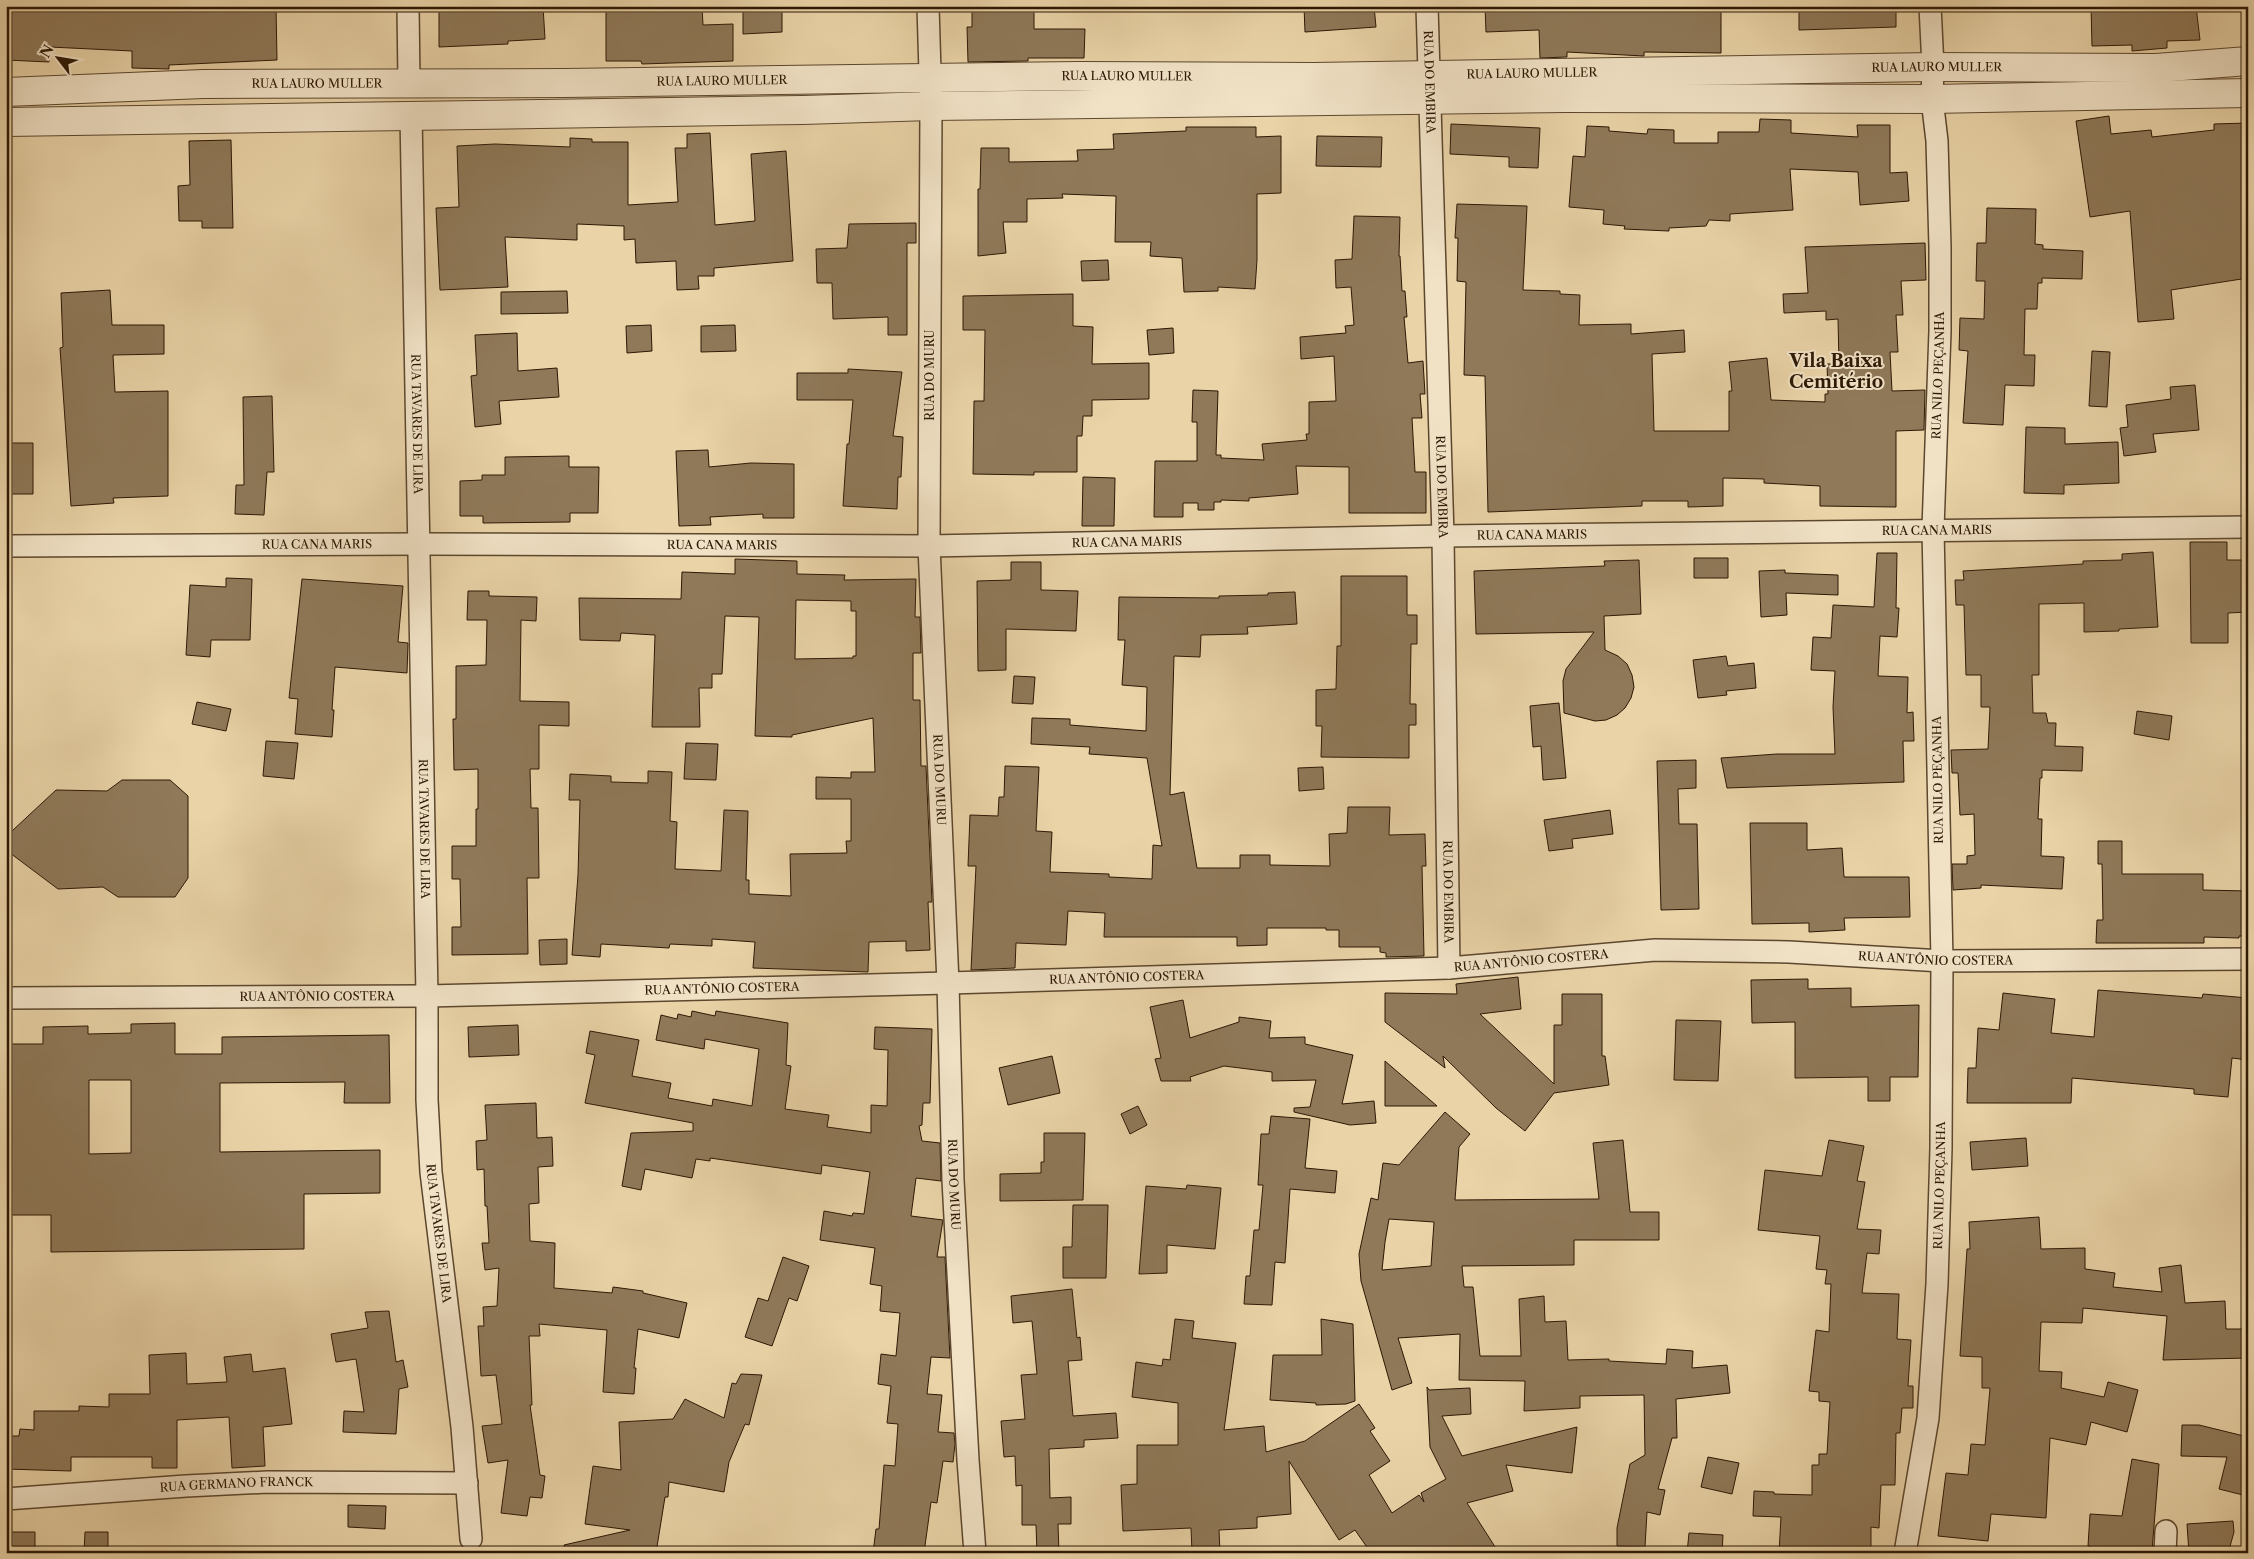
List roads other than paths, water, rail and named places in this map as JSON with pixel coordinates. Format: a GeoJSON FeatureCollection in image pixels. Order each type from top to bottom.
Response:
{"type":"FeatureCollection","features":[{"type":"Feature","properties":{"kind":"street"},"geometry":{"type":"LineString","coordinates":[[408,6],[409,82]]}},
{"type":"Feature","properties":{"kind":"street","name":"RUA DO MURU"},"geometry":{"type":"LineString","coordinates":[[928,6],[931,106],[929,546],[948,983],[953,1180],[968,1460],[975,1553]]}},
{"type":"Feature","properties":{"kind":"street","name":"RUA DO EMBIRA"},"geometry":{"type":"LineString","coordinates":[[1427,6],[1443,536],[1449,968]]}},
{"type":"Feature","properties":{"kind":"street","name":"RUA NILO PEÇANHA"},"geometry":{"type":"LineString","coordinates":[[1905,1553],[1928,1418],[1937,1284],[1941,1148],[1942,961],[1933,529],[1940,331],[1940,266],[1937,141],[1932,99],[1933,67],[1930,6]]}},
{"type":"Feature","properties":{"kind":"street","name":"RUA LAURO MULLER"},"geometry":{"type":"LineString","coordinates":[[6,122],[803,110],[1314,89],[1429,88],[1933,67],[2156,68],[2248,61]]}},
{"type":"Feature","properties":{"kind":"street","name":"RUA LAURO MULLER"},"geometry":{"type":"LineString","coordinates":[[6,92],[203,84],[564,83],[815,78],[929,79],[1079,76],[1314,89]]}},
{"type":"Feature","properties":{"kind":"street","name":"RUA LAURO MULLER"},"geometry":{"type":"LineString","coordinates":[[1429,88],[1594,98],[1932,99],[2248,93]]}},
{"type":"Feature","properties":{"kind":"street","name":"RUA TAVARES DE LIRA"},"geometry":{"type":"LineString","coordinates":[[411,115],[420,544],[427,1100],[431,1172],[468,1483],[472,1539]]}},
{"type":"Feature","properties":{"kind":"street","name":"RUA CANA MARIS"},"geometry":{"type":"LineString","coordinates":[[6,546],[420,544],[929,546],[1443,536],[1933,529],[2248,527]]}},
{"type":"Feature","properties":{"kind":"street","name":"RUA ANTÔNIO COSTERA"},"geometry":{"type":"LineString","coordinates":[[6,998],[427,996],[948,983],[1449,968],[1655,950],[1789,952],[1942,961],[2248,959]]}},
{"type":"Feature","properties":{"kind":"street","name":"RUA GERMANO FRANCK"},"geometry":{"type":"LineString","coordinates":[[6,1499],[268,1482],[468,1483]]}},
{"type":"Feature","properties":{"kind":"street"},"geometry":{"type":"LineString","coordinates":[[2165,1553],[2166,1531]]}},
{"type":"Feature","properties":{"kind":"district","name":"Vila Baixa Cemitério"},"geometry":{"type":"Point","coordinates":[1836,371]}}]}
